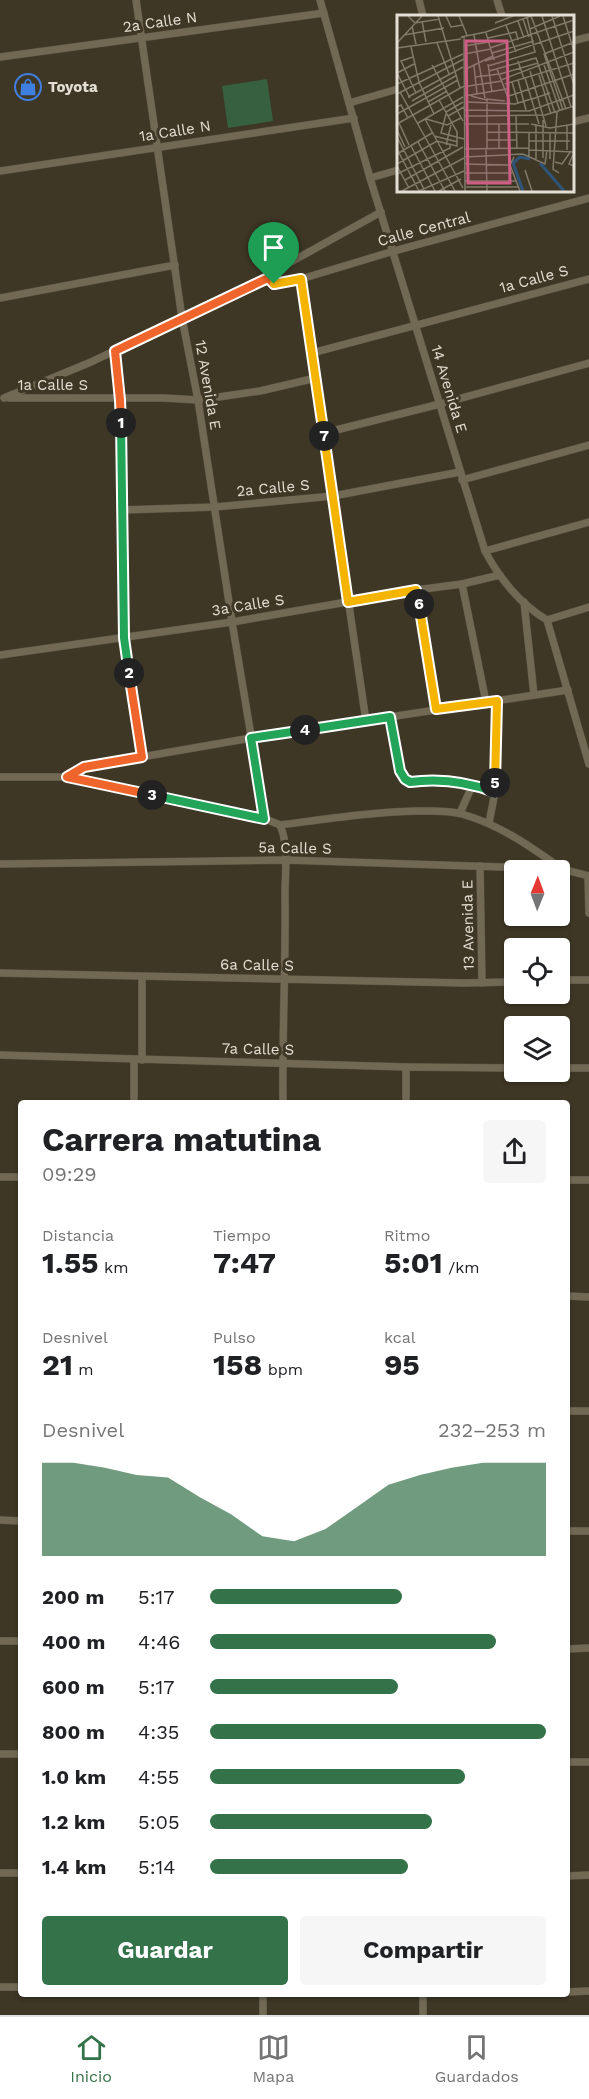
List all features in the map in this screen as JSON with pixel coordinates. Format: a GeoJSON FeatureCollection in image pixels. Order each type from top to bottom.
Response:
{"type":"FeatureCollection","features":[{"type":"Feature","properties":{"kind":"street","name":"12 Avenida E"},"geometry":{"type":"LineString","coordinates":[[136,0],[182,318],[198,400],[264,819]]}},
{"type":"Feature","properties":{"kind":"street","name":"14 Avenida E"},"geometry":{"type":"LineString","coordinates":[[320,0],[370,178],[485,551],[500,575],[524,602],[547,620]]}},
{"type":"Feature","properties":{"kind":"street"},"geometry":{"type":"LineString","coordinates":[[419,0],[423,15]]}},
{"type":"Feature","properties":{"kind":"street"},"geometry":{"type":"LineString","coordinates":[[497,0],[502,15]]}},
{"type":"Feature","properties":{"kind":"street","name":"2a Calle N"},"geometry":{"type":"LineString","coordinates":[[0,57],[324,13]]}},
{"type":"Feature","properties":{"kind":"street"},"geometry":{"type":"LineString","coordinates":[[574,41],[589,37]]}},
{"type":"Feature","properties":{"kind":"street"},"geometry":{"type":"LineString","coordinates":[[349,103],[397,90]]}},
{"type":"Feature","properties":{"kind":"street","name":"1a Calle N"},"geometry":{"type":"LineString","coordinates":[[0,171],[354,118]]}},
{"type":"Feature","properties":{"kind":"street"},"geometry":{"type":"LineString","coordinates":[[574,122],[589,118]]}},
{"type":"Feature","properties":{"kind":"street"},"geometry":{"type":"LineString","coordinates":[[370,178],[397,171]]}},
{"type":"Feature","properties":{"kind":"street","name":"Calle Central"},"geometry":{"type":"LineString","coordinates":[[268,278],[274,284],[301,279],[394,250],[589,198]]}},
{"type":"Feature","properties":{"kind":"street","name":"Calle Central"},"geometry":{"type":"LineString","coordinates":[[2,398],[115,351],[268,278],[280,268],[381,212]]}},
{"type":"Feature","properties":{"kind":"street"},"geometry":{"type":"LineString","coordinates":[[0,298],[175,265]]}},
{"type":"Feature","properties":{"kind":"street"},"geometry":{"type":"LineString","coordinates":[[301,279],[366,721]]}},
{"type":"Feature","properties":{"kind":"street","name":"1a Calle S"},"geometry":{"type":"LineString","coordinates":[[312,354],[589,279]]}},
{"type":"Feature","properties":{"kind":"street"},"geometry":{"type":"LineString","coordinates":[[115,351],[120,400],[124,638],[142,757]]}},
{"type":"Feature","properties":{"kind":"street"},"geometry":{"type":"LineString","coordinates":[[324,433],[589,363]]}},
{"type":"Feature","properties":{"kind":"street","name":"1a Calle S"},"geometry":{"type":"LineString","coordinates":[[2,398],[198,400],[260,391],[316,378]]}},
{"type":"Feature","properties":{"kind":"street","name":"2a Calle S"},"geometry":{"type":"LineString","coordinates":[[122,510],[214,507],[333,496],[461,476],[589,446]]}},
{"type":"Feature","properties":{"kind":"street"},"geometry":{"type":"LineString","coordinates":[[485,551],[589,522]]}},
{"type":"Feature","properties":{"kind":"street","name":"3a Calle S"},"geometry":{"type":"LineString","coordinates":[[0,656],[232,622],[462,584],[500,575]]}},
{"type":"Feature","properties":{"kind":"street"},"geometry":{"type":"LineString","coordinates":[[462,584],[486,702]]}},
{"type":"Feature","properties":{"kind":"street"},"geometry":{"type":"LineString","coordinates":[[416,590],[436,709]]}},
{"type":"Feature","properties":{"kind":"street"},"geometry":{"type":"LineString","coordinates":[[524,602],[534,695]]}},
{"type":"Feature","properties":{"kind":"street"},"geometry":{"type":"LineString","coordinates":[[589,607],[547,620],[589,764]]}},
{"type":"Feature","properties":{"kind":"street"},"geometry":{"type":"LineString","coordinates":[[67,777],[84,767],[251,738],[568,690]]}},
{"type":"Feature","properties":{"kind":"street"},"geometry":{"type":"LineString","coordinates":[[489,823],[495,792],[497,701]]}},
{"type":"Feature","properties":{"kind":"street"},"geometry":{"type":"LineString","coordinates":[[390,717],[400,771],[405,779],[410,782],[460,782],[495,792]]}},
{"type":"Feature","properties":{"kind":"street"},"geometry":{"type":"LineString","coordinates":[[0,777],[67,777],[264,819],[280,825],[383,812],[460,813],[489,823],[524,840],[550,860]]}},
{"type":"Feature","properties":{"kind":"street"},"geometry":{"type":"LineString","coordinates":[[460,813],[473,784]]}},
{"type":"Feature","properties":{"kind":"street"},"geometry":{"type":"LineString","coordinates":[[280,825],[285,834],[286,979],[283,1100]]}},
{"type":"Feature","properties":{"kind":"street","name":"5a Calle S"},"geometry":{"type":"LineString","coordinates":[[0,864],[285,860],[504,867]]}},
{"type":"Feature","properties":{"kind":"street","name":"13 Avenida E"},"geometry":{"type":"LineString","coordinates":[[480,866],[482,983]]}},
{"type":"Feature","properties":{"kind":"street","name":"5a Calle S"},"geometry":{"type":"LineString","coordinates":[[570,871],[589,876]]}},
{"type":"Feature","properties":{"kind":"street"},"geometry":{"type":"LineString","coordinates":[[589,876],[589,913]]}},
{"type":"Feature","properties":{"kind":"street","name":"6a Calle S"},"geometry":{"type":"LineString","coordinates":[[0,973],[504,982]]}},
{"type":"Feature","properties":{"kind":"street"},"geometry":{"type":"LineString","coordinates":[[134,1100],[142,976]]}},
{"type":"Feature","properties":{"kind":"street"},"geometry":{"type":"LineString","coordinates":[[570,980],[589,980]]}},
{"type":"Feature","properties":{"kind":"street","name":"7a Calle S"},"geometry":{"type":"LineString","coordinates":[[0,1055],[504,1068]]}},
{"type":"Feature","properties":{"kind":"street"},"geometry":{"type":"LineString","coordinates":[[405,1100],[406,1067]]}},
{"type":"Feature","properties":{"kind":"street"},"geometry":{"type":"LineString","coordinates":[[570,1068],[589,1068]]}},
{"type":"Feature","properties":{"kind":"street"},"geometry":{"type":"LineString","coordinates":[[0,1177],[18,1177]]}},
{"type":"Feature","properties":{"kind":"street"},"geometry":{"type":"LineString","coordinates":[[570,1180],[589,1180]]}},
{"type":"Feature","properties":{"kind":"street"},"geometry":{"type":"LineString","coordinates":[[570,1296],[589,1297]]}},
{"type":"Feature","properties":{"kind":"street"},"geometry":{"type":"LineString","coordinates":[[570,1411],[589,1411]]}},
{"type":"Feature","properties":{"kind":"street"},"geometry":{"type":"LineString","coordinates":[[0,1520],[18,1521]]}},
{"type":"Feature","properties":{"kind":"street"},"geometry":{"type":"LineString","coordinates":[[570,1531],[589,1531]]}},
{"type":"Feature","properties":{"kind":"street"},"geometry":{"type":"LineString","coordinates":[[0,1641],[18,1641]]}},
{"type":"Feature","properties":{"kind":"street"},"geometry":{"type":"LineString","coordinates":[[570,1649],[589,1648]]}},
{"type":"Feature","properties":{"kind":"street"},"geometry":{"type":"LineString","coordinates":[[0,1754],[18,1754]]}},
{"type":"Feature","properties":{"kind":"street"},"geometry":{"type":"LineString","coordinates":[[570,1762],[589,1762]]}},
{"type":"Feature","properties":{"kind":"street"},"geometry":{"type":"LineString","coordinates":[[0,1873],[18,1873]]}},
{"type":"Feature","properties":{"kind":"street"},"geometry":{"type":"LineString","coordinates":[[570,1876],[589,1875]]}},
{"type":"Feature","properties":{"kind":"street"},"geometry":{"type":"LineString","coordinates":[[0,1987],[18,1987]]}},
{"type":"Feature","properties":{"kind":"street"},"geometry":{"type":"LineString","coordinates":[[570,1992],[589,1991]]}},
{"type":"Feature","properties":{"kind":"street"},"geometry":{"type":"LineString","coordinates":[[263,1997],[263,2015]]}},
{"type":"Feature","properties":{"kind":"street"},"geometry":{"type":"LineString","coordinates":[[423,1997],[423,2015]]}},
{"type":"Feature","properties":{"kind":"green space"},"geometry":{"type":"Polygon","coordinates":[[[267,79],[273,121],[228,128],[222,86],[267,79]]]}},
{"type":"Feature","properties":{"kind":"place","name":"Toyota"},"geometry":{"type":"Point","coordinates":[28,87]}},
{"type":"Feature","properties":{"kind":"route"},"geometry":{"type":"LineString","coordinates":[[268,278],[274,284],[301,279],[348,602],[416,590],[436,709],[497,701],[495,792],[460,782],[410,782],[405,779],[400,771],[390,717],[251,738],[264,819],[67,777],[84,767],[142,757],[124,638],[120,400],[115,351],[268,278]]}}]}
